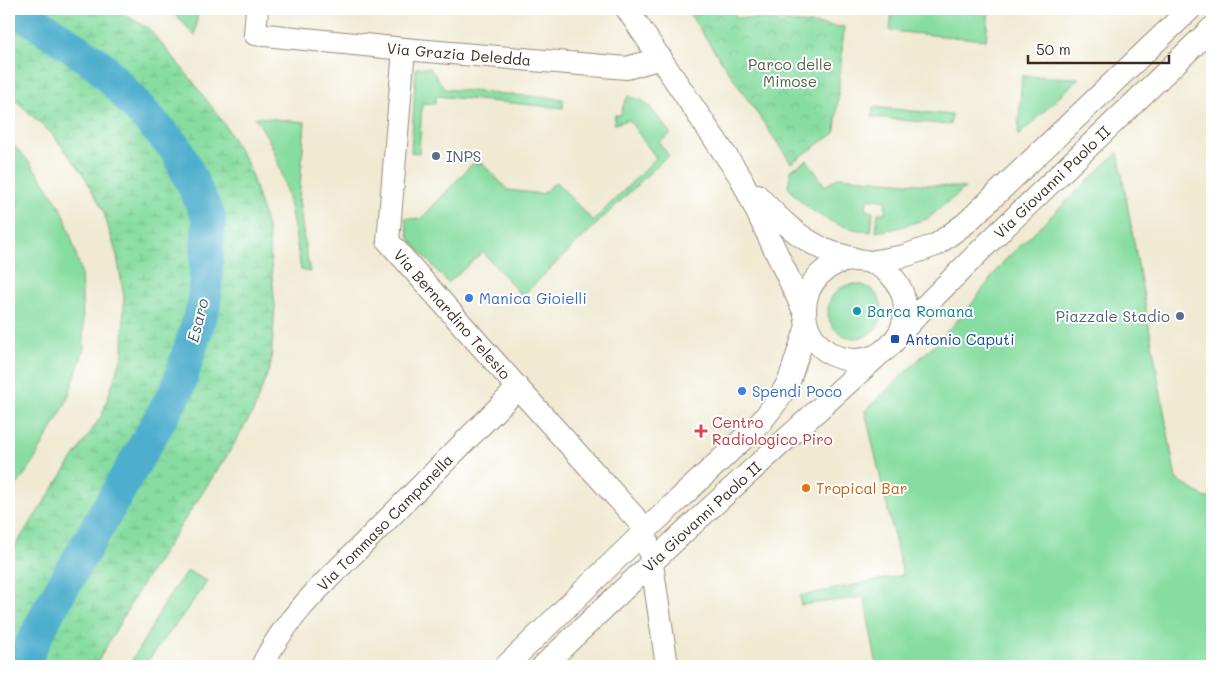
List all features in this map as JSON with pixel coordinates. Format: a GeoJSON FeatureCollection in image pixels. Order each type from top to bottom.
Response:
{"type":"FeatureCollection","features":[{"type":"Feature","properties":{"kind":"street","name":"Via Grazia Deledda"},"geometry":{"type":"LineString","coordinates":[[257,9],[255,34],[627,68],[661,58]]}},
{"type":"Feature","properties":{"kind":"street"},"geometry":{"type":"LineString","coordinates":[[627,9],[741,178],[813,338],[822,348],[833,355],[846,359],[860,360],[872,357],[890,345],[902,327],[905,314],[900,288],[892,277],[882,268],[826,251],[804,239],[780,220],[741,178]]}},
{"type":"Feature","properties":{"kind":"street","name":"Via Giovanni Paolo II"},"geometry":{"type":"LineString","coordinates":[[864,261],[904,256],[936,245],[966,223],[1190,9]]}},
{"type":"Feature","properties":{"kind":"street","name":"Via Giovanni Paolo II"},"geometry":{"type":"LineString","coordinates":[[543,666],[685,532],[890,345],[987,244],[1212,28]]}},
{"type":"Feature","properties":{"kind":"street","name":"Via Bernardino Telesio"},"geometry":{"type":"LineString","coordinates":[[404,49],[388,241],[636,518],[645,531]]}},
{"type":"Feature","properties":{"kind":"street"},"geometry":{"type":"LineString","coordinates":[[806,319],[806,301],[811,286],[820,274],[836,264],[846,261],[864,261]]}},
{"type":"Feature","properties":{"kind":"street","name":"Via Giovanni Paolo II"},"geometry":{"type":"LineString","coordinates":[[506,666],[761,422],[778,400],[789,381],[806,319]]}},
{"type":"Feature","properties":{"kind":"street","name":"Via Tommaso Campanella"},"geometry":{"type":"LineString","coordinates":[[262,666],[282,631],[292,618],[333,574],[518,388]]}},
{"type":"Feature","properties":{"kind":"street"},"geometry":{"type":"LineString","coordinates":[[645,531],[652,564],[667,666]]}},
{"type":"Feature","properties":{"kind":"green space"},"geometry":{"type":"Polygon","coordinates":[[[9,9],[114,9],[148,28],[191,79],[225,125],[249,167],[268,230],[275,307],[271,364],[253,412],[226,457],[141,586],[95,666],[9,666],[9,555],[102,415],[123,353],[124,297],[117,256],[103,210],[82,172],[52,134],[9,94],[9,9]]]}},
{"type":"Feature","properties":{"kind":"green space"},"geometry":{"type":"Polygon","coordinates":[[[169,9],[198,9],[195,36],[180,19],[169,9]]]}},
{"type":"Feature","properties":{"kind":"green space","name":"Parco delle Mimose"},"geometry":{"type":"Polygon","coordinates":[[[686,9],[736,9],[735,17],[844,27],[835,133],[791,163],[686,9]]]}},
{"type":"Feature","properties":{"kind":"green space"},"geometry":{"type":"Polygon","coordinates":[[[892,9],[989,9],[986,40],[890,31],[892,9]]]}},
{"type":"Feature","properties":{"kind":"green space"},"geometry":{"type":"Polygon","coordinates":[[[416,68],[430,68],[445,89],[563,99],[563,108],[436,96],[435,104],[422,103],[419,153],[411,152],[416,68]]]}},
{"type":"Feature","properties":{"kind":"green space"},"geometry":{"type":"Polygon","coordinates":[[[1022,76],[1079,78],[1018,136],[1022,76]]]}},
{"type":"Feature","properties":{"kind":"green space"},"geometry":{"type":"Polygon","coordinates":[[[628,96],[643,101],[648,105],[671,134],[659,142],[669,156],[522,296],[483,252],[448,283],[409,238],[405,218],[421,219],[473,163],[483,164],[508,190],[542,194],[556,182],[593,221],[656,158],[629,120],[614,124],[615,115],[621,115],[628,96]]]}},
{"type":"Feature","properties":{"kind":"green space"},"geometry":{"type":"Polygon","coordinates":[[[873,107],[952,115],[950,125],[872,117],[873,107]]]}},
{"type":"Feature","properties":{"kind":"green space"},"geometry":{"type":"Polygon","coordinates":[[[255,117],[305,122],[299,199],[310,272],[301,270],[290,206],[282,175],[271,144],[255,117]]]}},
{"type":"Feature","properties":{"kind":"green space"},"geometry":{"type":"Polygon","coordinates":[[[12,144],[26,158],[47,186],[64,214],[81,271],[84,349],[66,403],[32,464],[9,496],[9,228],[14,216],[12,186],[9,179],[9,147],[12,144]]]}},
{"type":"Feature","properties":{"kind":"green space"},"geometry":{"type":"Polygon","coordinates":[[[1118,152],[1176,479],[1206,498],[1212,497],[1212,666],[877,666],[864,597],[801,605],[800,596],[903,575],[865,411],[941,338],[967,310],[1004,261],[1118,152]]]}},
{"type":"Feature","properties":{"kind":"green space"},"geometry":{"type":"Polygon","coordinates":[[[807,160],[825,186],[839,177],[965,188],[927,219],[876,232],[878,213],[885,213],[886,201],[867,198],[866,211],[873,212],[871,232],[859,230],[835,223],[815,212],[796,197],[788,187],[791,170],[807,160]]]}},
{"type":"Feature","properties":{"kind":"green space"},"geometry":{"type":"Polygon","coordinates":[[[9,179],[18,201],[9,228],[9,179]]]}},
{"type":"Feature","properties":{"kind":"green space"},"geometry":{"type":"Polygon","coordinates":[[[850,284],[860,284],[870,288],[878,296],[882,311],[878,326],[870,334],[860,338],[850,338],[840,334],[832,326],[828,316],[828,306],[832,296],[840,288],[850,284]]]}},
{"type":"Feature","properties":{"kind":"green space"},"geometry":{"type":"Polygon","coordinates":[[[188,571],[207,581],[201,591],[144,666],[129,666],[172,591],[188,571]]]}},
{"type":"Feature","properties":{"kind":"waterway","name":"Esaro"},"geometry":{"type":"LineString","coordinates":[[20,9],[27,16],[99,65],[177,150],[209,218],[204,304],[177,390],[48,612],[21,666]]}},
{"type":"Feature","properties":{"kind":"place","name":"INPS"},"geometry":{"type":"Point","coordinates":[436,156]}},
{"type":"Feature","properties":{"kind":"place","name":"Manica Gioielli"},"geometry":{"type":"Point","coordinates":[469,298]}},
{"type":"Feature","properties":{"kind":"place","name":"Barca Romana"},"geometry":{"type":"Point","coordinates":[857,311]}},
{"type":"Feature","properties":{"kind":"place","name":"Piazzale Stadio"},"geometry":{"type":"Point","coordinates":[1180,316]}},
{"type":"Feature","properties":{"kind":"place","name":"Antonio Caputi"},"geometry":{"type":"Point","coordinates":[895,339]}},
{"type":"Feature","properties":{"kind":"place","name":"Spendi Poco"},"geometry":{"type":"Point","coordinates":[742,391]}},
{"type":"Feature","properties":{"kind":"place","name":"Centro Radiologico Piro"},"geometry":{"type":"Point","coordinates":[701,431]}},
{"type":"Feature","properties":{"kind":"place","name":"Tropical Bar"},"geometry":{"type":"Point","coordinates":[806,488]}}]}
